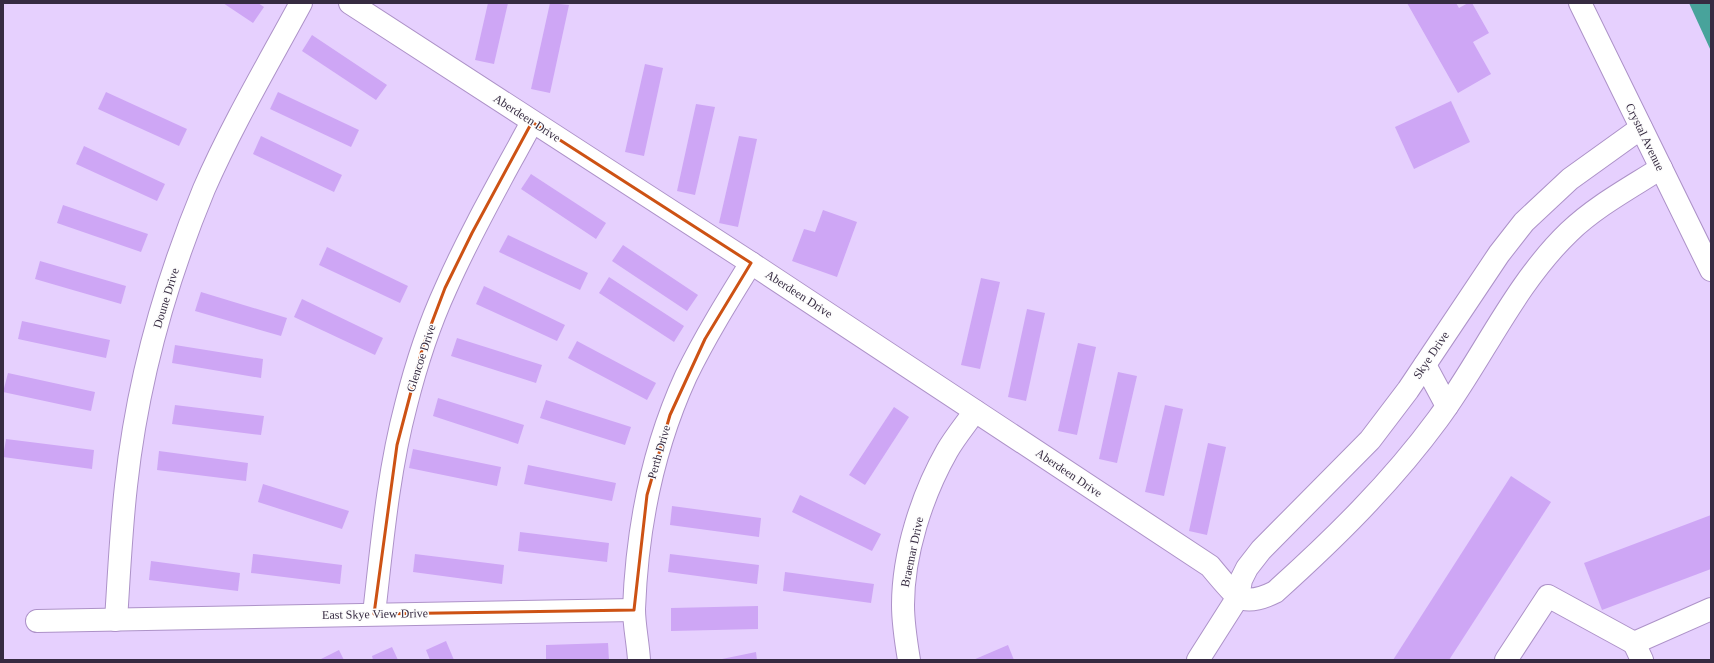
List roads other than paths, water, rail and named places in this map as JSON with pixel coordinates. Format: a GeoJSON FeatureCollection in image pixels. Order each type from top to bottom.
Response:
{"type":"FeatureCollection","features":[{"type":"Feature","properties":{"kind":"street","name":"Doune Drive"},"geometry":{"type":"LineString","coordinates":[[116,620],[126,485],[144,380],[163,305],[182,246],[230,133],[301,3]]}},
{"type":"Feature","properties":{"kind":"street","name":"Aberdeen Drive"},"geometry":{"type":"LineString","coordinates":[[350,3],[751,263],[1210,566],[1238,597]]}},
{"type":"Feature","properties":{"kind":"street","name":"Crystal Avenue"},"geometry":{"type":"LineString","coordinates":[[1580,3],[1711,270]]}},
{"type":"Feature","properties":{"kind":"street","name":"Glencoe Drive"},"geometry":{"type":"LineString","coordinates":[[374,614],[387,505],[397,445],[406,405],[423,346],[445,288],[472,233],[532,122]]}},
{"type":"Feature","properties":{"kind":"street","name":"Skye Drive"},"geometry":{"type":"LineString","coordinates":[[1198,660],[1238,597],[1241,580],[1247,568],[1261,550],[1370,440],[1408,390],[1499,254],[1524,222],[1570,179],[1641,128]]}},
{"type":"Feature","properties":{"kind":"street"},"geometry":{"type":"LineString","coordinates":[[1238,597],[1252,599],[1264,598],[1275,592],[1358,515],[1400,468],[1447,406],[1518,295],[1542,261],[1570,231],[1600,208],[1661,168]]}},
{"type":"Feature","properties":{"kind":"street","name":"Perth Drive"},"geometry":{"type":"LineString","coordinates":[[639,660],[634,610],[640,536],[647,495],[657,455],[670,415],[704,340],[751,263]]}},
{"type":"Feature","properties":{"kind":"street"},"geometry":{"type":"LineString","coordinates":[[1425,365],[1447,406]]}},
{"type":"Feature","properties":{"kind":"street","name":"Braemar Drive"},"geometry":{"type":"LineString","coordinates":[[909,660],[903,605],[904,585],[911,545],[922,506],[947,450],[976,411]]}},
{"type":"Feature","properties":{"kind":"street"},"geometry":{"type":"LineString","coordinates":[[1506,660],[1548,596],[1638,652],[1711,609]]}},
{"type":"Feature","properties":{"kind":"street","name":"East Skye View Drive"},"geometry":{"type":"LineString","coordinates":[[37,621],[634,610]]}}]}
